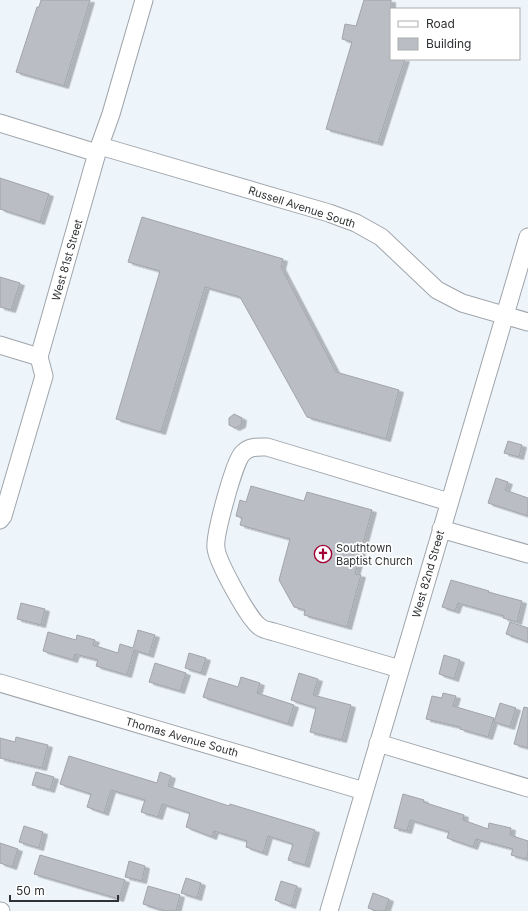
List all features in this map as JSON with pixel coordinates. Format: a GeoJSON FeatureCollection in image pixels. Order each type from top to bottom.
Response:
{"type":"FeatureCollection","features":[{"type":"Feature","properties":{"kind":"street","name":"West 81st Street"},"geometry":{"type":"LineString","coordinates":[[39,357],[144,0]]}},
{"type":"Feature","properties":{"kind":"street","name":"Russell Avenue South"},"geometry":{"type":"LineString","coordinates":[[0,123],[321,211],[356,223],[381,237],[437,290],[462,303],[528,322]]}},
{"type":"Feature","properties":{"kind":"street","name":"West 82nd Street"},"geometry":{"type":"LineString","coordinates":[[329,911],[528,237]]}},
{"type":"Feature","properties":{"kind":"street"},"geometry":{"type":"LineString","coordinates":[[0,345],[39,357],[44,376],[3,516],[0,520]]}},
{"type":"Feature","properties":{"kind":"street"},"geometry":{"type":"LineString","coordinates":[[400,669],[274,632],[260,627],[251,618],[219,561],[216,548],[216,535],[236,465],[242,454],[254,446],[267,447],[449,502]]}},
{"type":"Feature","properties":{"kind":"street"},"geometry":{"type":"LineString","coordinates":[[441,529],[528,554]]}},
{"type":"Feature","properties":{"kind":"street","name":"Thomas Avenue South"},"geometry":{"type":"LineString","coordinates":[[0,683],[364,791]]}},
{"type":"Feature","properties":{"kind":"street"},"geometry":{"type":"LineString","coordinates":[[378,743],[528,788]]}},
{"type":"Feature","properties":{"kind":"building"},"geometry":{"type":"Polygon","coordinates":[[[41,0],[90,0],[64,86],[16,72],[37,7],[39,7],[41,0]]]}},
{"type":"Feature","properties":{"kind":"building"},"geometry":{"type":"Polygon","coordinates":[[[364,0],[391,0],[390,60],[405,60],[378,143],[326,129],[352,42],[342,39],[345,24],[356,26],[364,0]]]}},
{"type":"Feature","properties":{"kind":"building"},"geometry":{"type":"Polygon","coordinates":[[[0,178],[49,194],[40,222],[0,209],[0,178]]]}},
{"type":"Feature","properties":{"kind":"building"},"geometry":{"type":"Polygon","coordinates":[[[142,217],[283,259],[281,267],[336,372],[399,390],[386,439],[307,417],[240,297],[205,287],[161,432],[116,419],[160,271],[128,262],[142,217]]]}},
{"type":"Feature","properties":{"kind":"building"},"geometry":{"type":"Polygon","coordinates":[[[0,277],[20,283],[11,310],[0,307],[0,277]]]}},
{"type":"Feature","properties":{"kind":"building"},"geometry":{"type":"Polygon","coordinates":[[[234,414],[242,418],[241,425],[235,428],[229,425],[229,418],[234,414]]]}},
{"type":"Feature","properties":{"kind":"building"},"geometry":{"type":"Polygon","coordinates":[[[508,441],[522,445],[519,457],[504,453],[508,441]]]}},
{"type":"Feature","properties":{"kind":"building"},"geometry":{"type":"Polygon","coordinates":[[[496,478],[508,482],[505,490],[528,498],[528,516],[488,503],[496,478]]]}},
{"type":"Feature","properties":{"kind":"building","name":"Southtown Baptist Church"},"geometry":{"type":"Polygon","coordinates":[[[251,486],[304,501],[307,492],[372,510],[355,574],[361,575],[347,627],[304,615],[305,610],[294,607],[279,580],[290,539],[240,525],[242,518],[236,516],[240,500],[246,502],[251,486]]]}},
{"type":"Feature","properties":{"kind":"building"},"geometry":{"type":"Polygon","coordinates":[[[451,580],[522,601],[517,622],[503,618],[504,616],[458,603],[455,611],[442,607],[451,580]]]}},
{"type":"Feature","properties":{"kind":"building"},"geometry":{"type":"Polygon","coordinates":[[[21,603],[45,609],[41,625],[17,619],[21,603]]]}},
{"type":"Feature","properties":{"kind":"building"},"geometry":{"type":"Polygon","coordinates":[[[510,622],[528,628],[528,642],[506,634],[510,622]]]}},
{"type":"Feature","properties":{"kind":"building"},"geometry":{"type":"Polygon","coordinates":[[[138,630],[155,635],[149,655],[134,650],[127,675],[96,666],[98,660],[75,654],[73,660],[43,651],[48,632],[76,640],[77,635],[95,640],[93,645],[118,653],[120,644],[133,648],[138,630]]]}},
{"type":"Feature","properties":{"kind":"building"},"geometry":{"type":"Polygon","coordinates":[[[189,653],[206,658],[201,673],[185,668],[189,653]]]}},
{"type":"Feature","properties":{"kind":"building"},"geometry":{"type":"Polygon","coordinates":[[[444,655],[460,660],[454,679],[439,674],[444,655]]]}},
{"type":"Feature","properties":{"kind":"building"},"geometry":{"type":"Polygon","coordinates":[[[155,663],[186,673],[180,691],[149,682],[155,663]]]}},
{"type":"Feature","properties":{"kind":"building"},"geometry":{"type":"Polygon","coordinates":[[[299,673],[318,679],[313,695],[351,705],[342,740],[310,732],[316,708],[291,700],[299,673]]]}},
{"type":"Feature","properties":{"kind":"building"},"geometry":{"type":"Polygon","coordinates":[[[241,677],[260,683],[257,693],[294,705],[288,724],[203,697],[209,678],[238,687],[241,677]]]}},
{"type":"Feature","properties":{"kind":"building"},"geometry":{"type":"Polygon","coordinates":[[[443,693],[456,696],[453,706],[494,718],[488,737],[460,729],[460,727],[426,719],[432,696],[442,698],[443,693]]]}},
{"type":"Feature","properties":{"kind":"building"},"geometry":{"type":"Polygon","coordinates":[[[500,703],[516,708],[510,727],[494,722],[500,703]]]}},
{"type":"Feature","properties":{"kind":"building"},"geometry":{"type":"Polygon","coordinates":[[[524,707],[528,708],[528,748],[514,744],[524,707]]]}},
{"type":"Feature","properties":{"kind":"building"},"geometry":{"type":"Polygon","coordinates":[[[16,737],[48,745],[42,768],[0,758],[0,738],[15,742],[16,737]]]}},
{"type":"Feature","properties":{"kind":"building"},"geometry":{"type":"Polygon","coordinates":[[[69,756],[157,783],[160,772],[171,776],[168,786],[229,806],[230,804],[315,830],[305,865],[288,860],[293,844],[268,836],[263,853],[246,847],[247,841],[214,831],[212,837],[186,827],[190,813],[162,804],[158,817],[141,812],[145,800],[111,790],[104,813],[87,807],[91,794],[60,784],[69,756]]]}},
{"type":"Feature","properties":{"kind":"building"},"geometry":{"type":"Polygon","coordinates":[[[36,772],[54,777],[50,790],[32,785],[36,772]]]}},
{"type":"Feature","properties":{"kind":"building"},"geometry":{"type":"Polygon","coordinates":[[[403,794],[464,815],[463,820],[488,829],[489,823],[511,828],[510,835],[528,841],[528,853],[526,859],[511,855],[513,849],[476,839],[473,847],[447,838],[449,832],[410,820],[407,831],[394,828],[403,794]]]}},
{"type":"Feature","properties":{"kind":"building"},"geometry":{"type":"Polygon","coordinates":[[[24,826],[43,832],[39,848],[19,842],[24,826]]]}},
{"type":"Feature","properties":{"kind":"building"},"geometry":{"type":"Polygon","coordinates":[[[0,843],[18,849],[12,867],[0,863],[0,843]]]}},
{"type":"Feature","properties":{"kind":"building"},"geometry":{"type":"Polygon","coordinates":[[[40,855],[125,880],[119,899],[34,874],[40,855]]]}},
{"type":"Feature","properties":{"kind":"building"},"geometry":{"type":"Polygon","coordinates":[[[129,861],[145,866],[142,881],[125,877],[129,861]]]}},
{"type":"Feature","properties":{"kind":"building"},"geometry":{"type":"Polygon","coordinates":[[[186,878],[201,883],[197,898],[181,893],[186,878]]]}},
{"type":"Feature","properties":{"kind":"building"},"geometry":{"type":"Polygon","coordinates":[[[281,881],[297,886],[291,906],[275,900],[281,881]]]}},
{"type":"Feature","properties":{"kind":"building"},"geometry":{"type":"Polygon","coordinates":[[[148,886],[180,895],[176,911],[165,911],[143,904],[148,886]]]}},
{"type":"Feature","properties":{"kind":"building"},"geometry":{"type":"Polygon","coordinates":[[[373,893],[389,899],[385,911],[376,911],[368,908],[373,893]]]}},
{"type":"Feature","properties":{"kind":"place","name":"Southtown Baptist Church"},"geometry":{"type":"Point","coordinates":[323,554]}}]}
